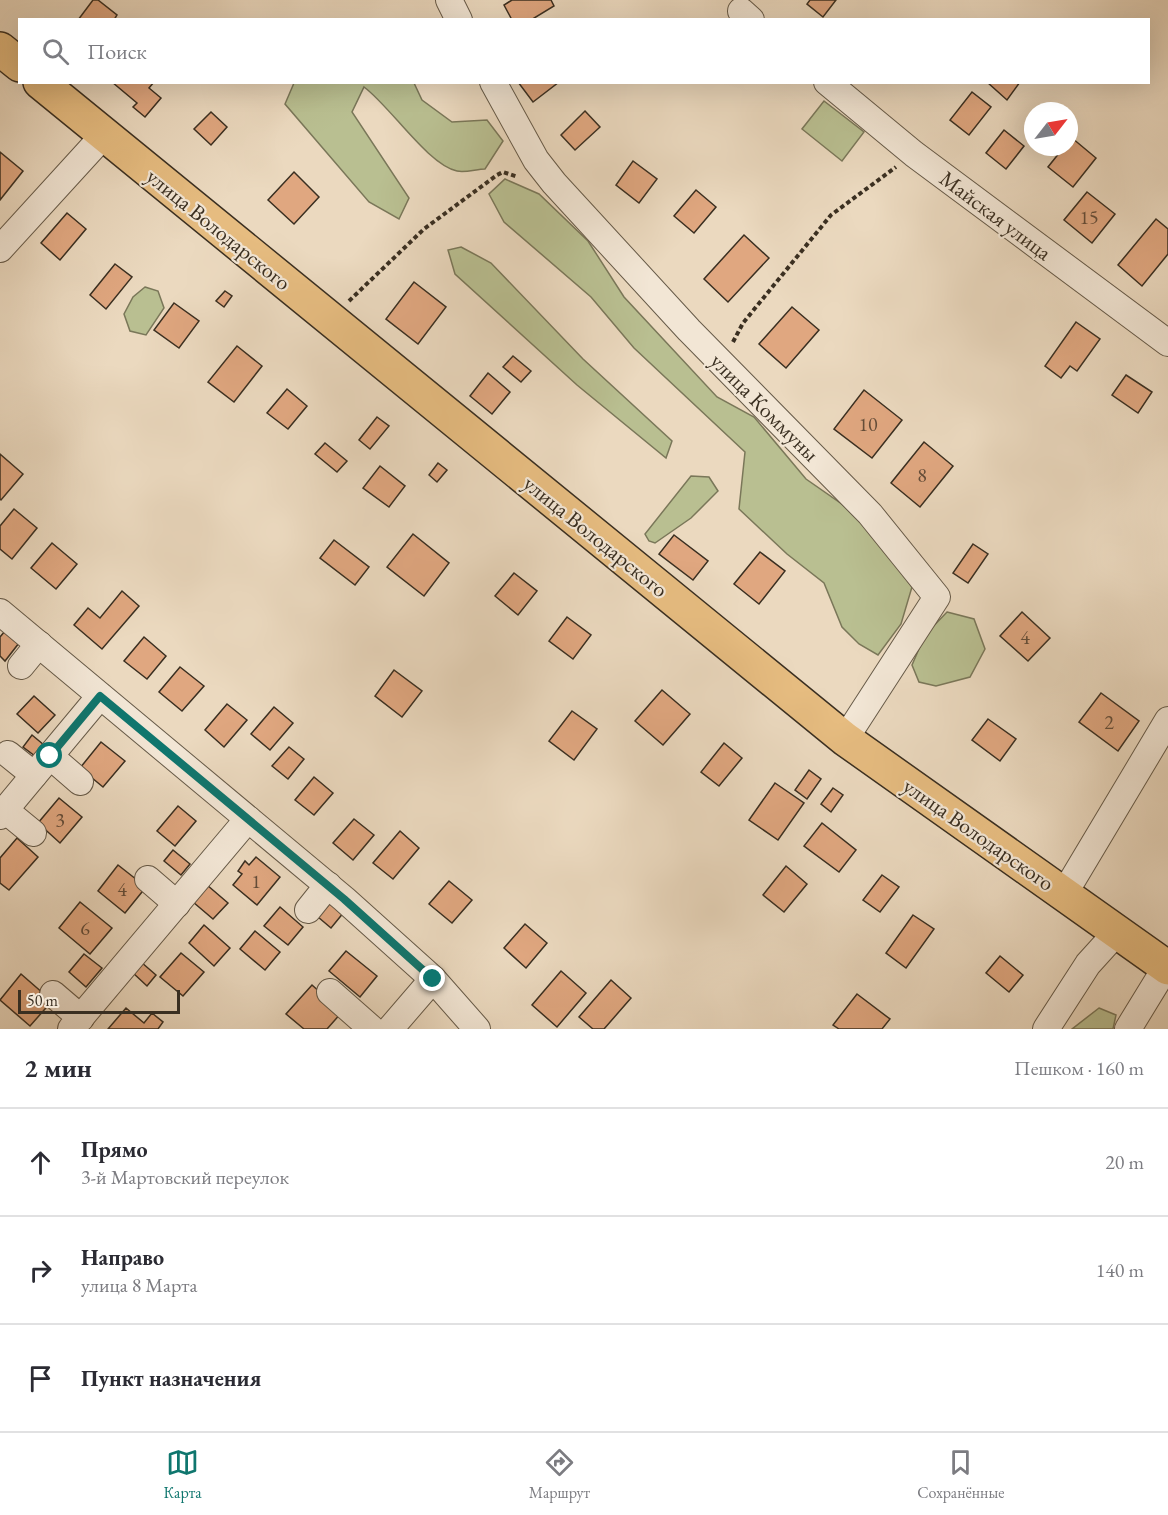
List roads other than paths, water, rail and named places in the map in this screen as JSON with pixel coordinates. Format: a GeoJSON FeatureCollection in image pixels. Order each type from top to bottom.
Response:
{"type":"FeatureCollection","features":[{"type":"Feature","properties":{"kind":"main road"},"geometry":{"type":"LineString","coordinates":[[0,49],[18,63]]}},
{"type":"Feature","properties":{"kind":"main road","name":"улица Володарского"},"geometry":{"type":"LineString","coordinates":[[42,84],[845,739],[1167,968]]}},
{"type":"Feature","properties":{"kind":"street"},"geometry":{"type":"LineString","coordinates":[[449,0],[458,18]]}},
{"type":"Feature","properties":{"kind":"street","name":"улица Коммуны"},"geometry":{"type":"LineString","coordinates":[[494,84],[536,160],[554,183],[722,364],[870,514],[937,597],[845,739]]}},
{"type":"Feature","properties":{"kind":"street","name":"Майская улица"},"geometry":{"type":"LineString","coordinates":[[829,84],[914,154],[1168,344]]}},
{"type":"Feature","properties":{"kind":"street"},"geometry":{"type":"LineString","coordinates":[[0,249],[104,135]]}},
{"type":"Feature","properties":{"kind":"street"},"geometry":{"type":"LineString","coordinates":[[0,612],[24,637],[100,696],[248,819],[433,979],[477,1029]]}},
{"type":"Feature","properties":{"kind":"street"},"geometry":{"type":"LineString","coordinates":[[21,666],[24,637]]}},
{"type":"Feature","properties":{"kind":"street"},"geometry":{"type":"LineString","coordinates":[[33,833],[3,813],[43,760],[100,696]]}},
{"type":"Feature","properties":{"kind":"street"},"geometry":{"type":"LineString","coordinates":[[1064,894],[1168,720]]}},
{"type":"Feature","properties":{"kind":"street"},"geometry":{"type":"LineString","coordinates":[[8,754],[43,760],[80,782]]}},
{"type":"Feature","properties":{"kind":"street"},"geometry":{"type":"LineString","coordinates":[[53,994],[76,1023],[107,983],[132,964],[190,886],[248,819]]}},
{"type":"Feature","properties":{"kind":"street"},"geometry":{"type":"LineString","coordinates":[[148,879],[190,886]]}},
{"type":"Feature","properties":{"kind":"street"},"geometry":{"type":"LineString","coordinates":[[308,910],[336,897]]}},
{"type":"Feature","properties":{"kind":"street"},"geometry":{"type":"LineString","coordinates":[[1046,1029],[1088,964],[1117,932]]}},
{"type":"Feature","properties":{"kind":"street"},"geometry":{"type":"LineString","coordinates":[[1128,1029],[1167,968]]}},
{"type":"Feature","properties":{"kind":"street"},"geometry":{"type":"LineString","coordinates":[[390,1029],[433,979]]}},
{"type":"Feature","properties":{"kind":"street"},"geometry":{"type":"LineString","coordinates":[[330,992],[372,1029]]}}]}
